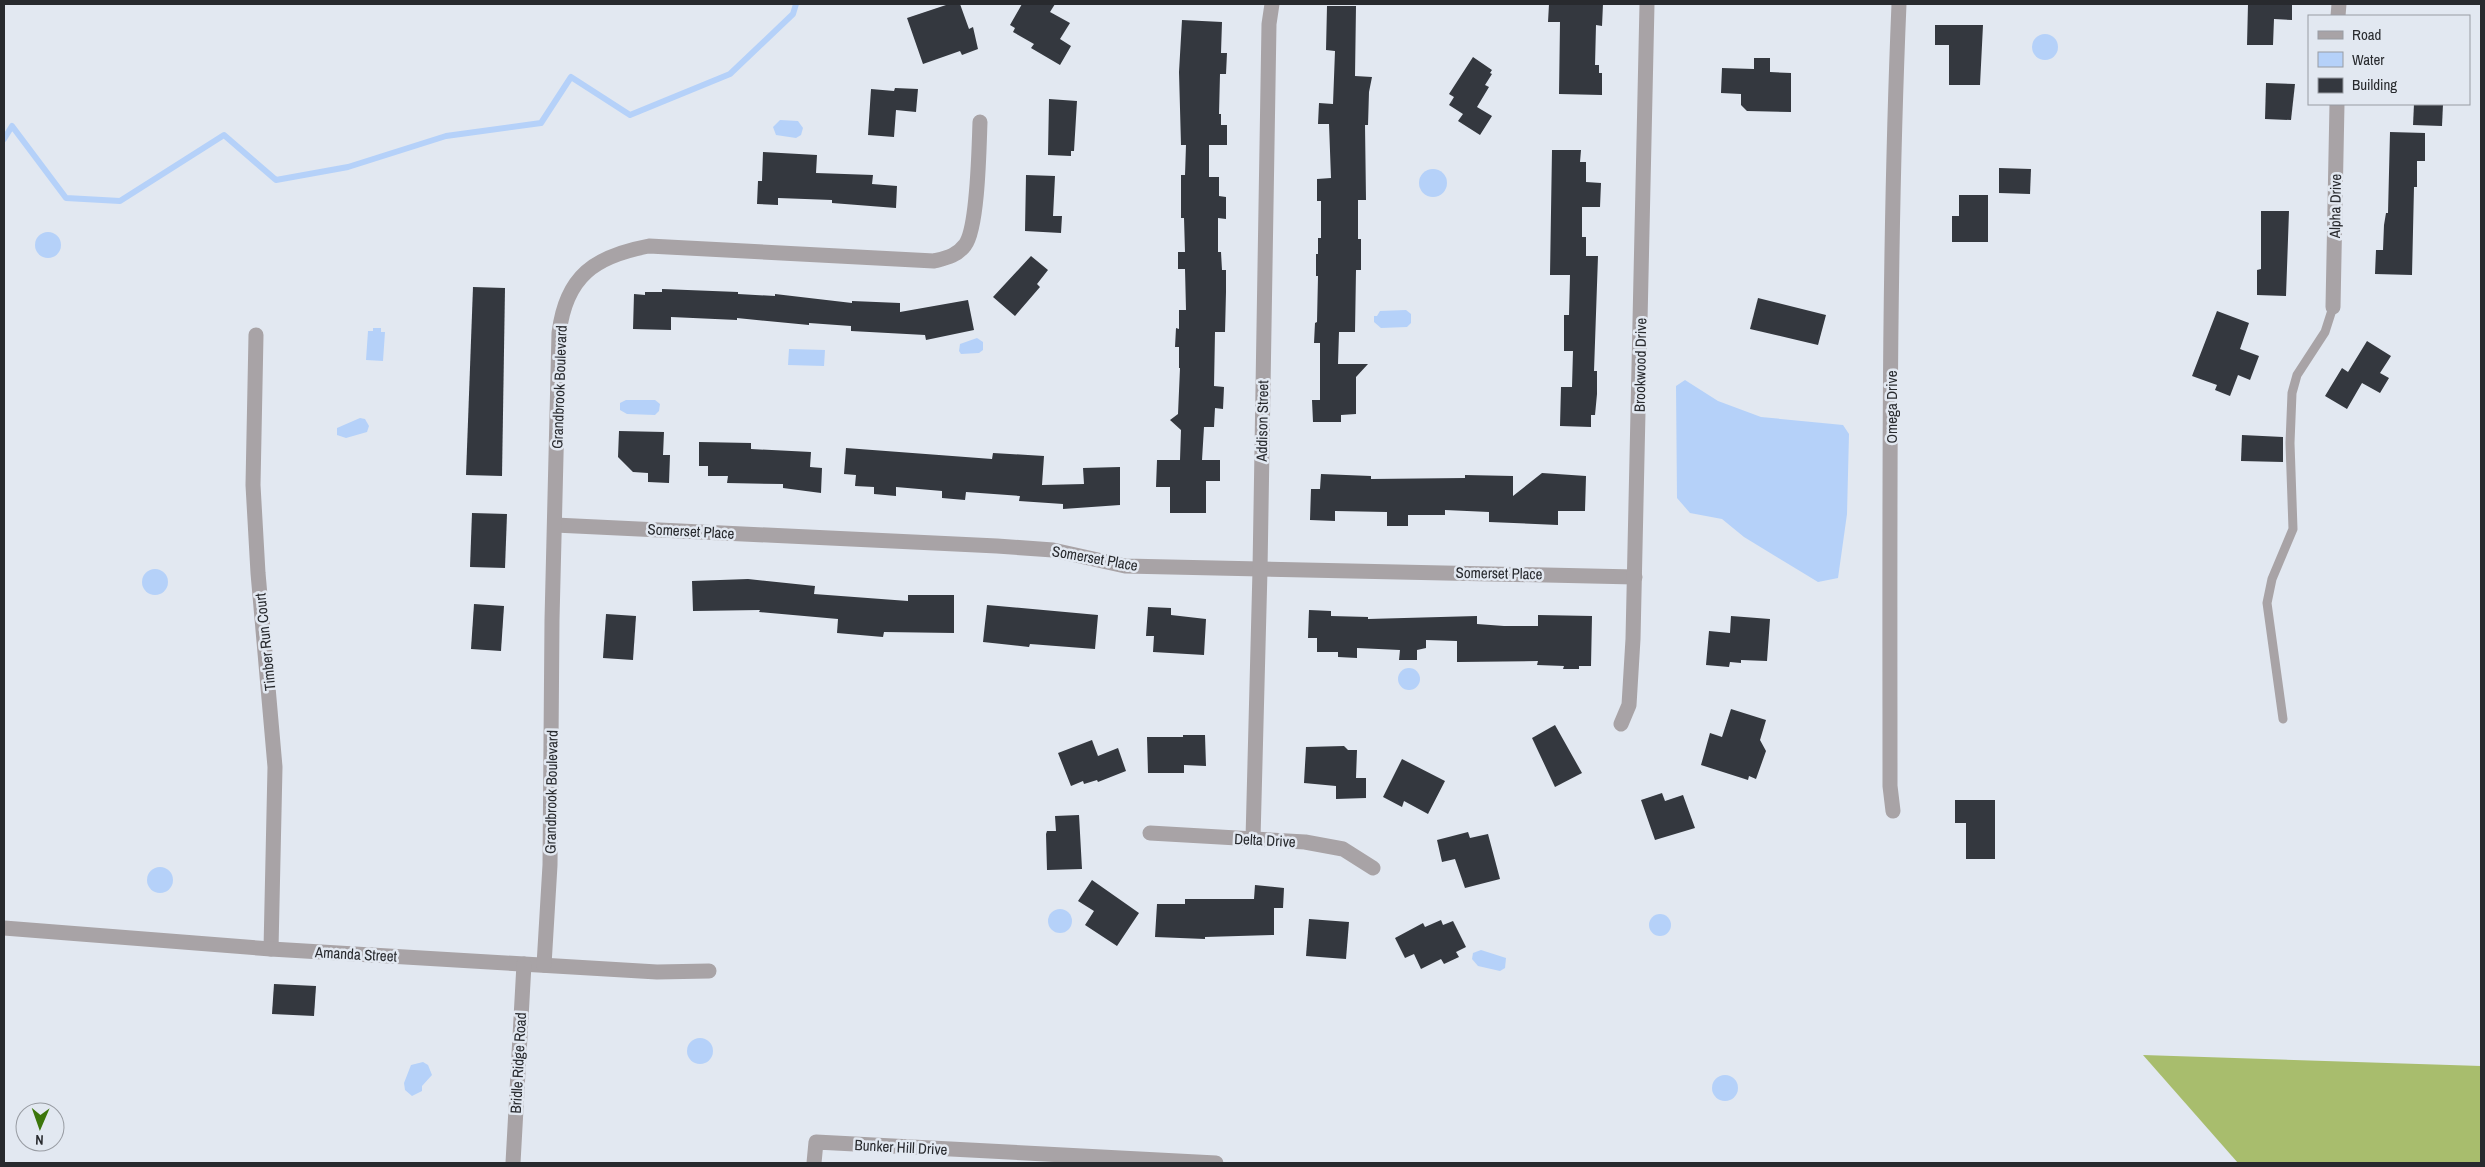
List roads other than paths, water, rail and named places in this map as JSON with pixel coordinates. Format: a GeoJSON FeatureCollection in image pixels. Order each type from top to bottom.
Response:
{"type":"FeatureCollection","features":[{"type":"Feature","properties":{"kind":"street","name":"Addison Street"},"geometry":{"type":"LineString","coordinates":[[1253,839],[1260,570],[1268,24],[1272,4]]}},
{"type":"Feature","properties":{"kind":"street","name":"Brookwood Drive"},"geometry":{"type":"LineString","coordinates":[[1621,724],[1629,705],[1635,577],[1647,4]]}},
{"type":"Feature","properties":{"kind":"street","name":"Omega Drive"},"geometry":{"type":"LineString","coordinates":[[1893,811],[1890,786],[1890,606],[1893,160],[1899,4]]}},
{"type":"Feature","properties":{"kind":"street","name":"Alpha Drive"},"geometry":{"type":"LineString","coordinates":[[2333,308],[2337,105]]}},
{"type":"Feature","properties":{"kind":"street","name":"Grandbrook Boulevard"},"geometry":{"type":"LineString","coordinates":[[544,965],[550,865],[559,333],[562,311],[570,292],[596,262],[619,251],[649,246],[934,261],[948,258],[958,253],[970,236],[980,122]]}},
{"type":"Feature","properties":{"kind":"street","name":"Timber Run Court"},"geometry":{"type":"LineString","coordinates":[[256,335],[254,495],[258,573],[275,767],[271,948]]}},
{"type":"Feature","properties":{"kind":"street","name":"Somerset Place"},"geometry":{"type":"LineString","coordinates":[[555,525],[1053,550],[1125,566],[1260,570],[1546,573],[1635,577]]}},
{"type":"Feature","properties":{"kind":"street","name":"Delta Drive"},"geometry":{"type":"LineString","coordinates":[[1150,832],[1305,842],[1343,849],[1373,868]]}},
{"type":"Feature","properties":{"kind":"street","name":"Amanda Street"},"geometry":{"type":"LineString","coordinates":[[4,928],[271,948],[524,964],[657,972],[709,971]]}},
{"type":"Feature","properties":{"kind":"street","name":"Bridle Ridge Road"},"geometry":{"type":"LineString","coordinates":[[513,1163],[524,964]]}},
{"type":"Feature","properties":{"kind":"street","name":"Bunker Hill Drive"},"geometry":{"type":"LineString","coordinates":[[814,1163],[816,1142],[1216,1163]]}},
{"type":"Feature","properties":{"kind":"lane"},"geometry":{"type":"LineString","coordinates":[[2282,719],[2267,603],[2272,579],[2293,529],[2290,443],[2292,393],[2297,375],[2324,332],[2333,308]]}},
{"type":"Feature","properties":{"kind":"water"},"geometry":{"type":"Polygon","coordinates":[[[2045,34],[2055,37],[2058,47],[2055,57],[2045,60],[2035,57],[2032,47],[2035,37],[2045,34]]]}},
{"type":"Feature","properties":{"kind":"water"},"geometry":{"type":"Polygon","coordinates":[[[780,120],[798,121],[803,128],[801,135],[796,138],[776,135],[773,127],[780,120]]]}},
{"type":"Feature","properties":{"kind":"water"},"geometry":{"type":"Polygon","coordinates":[[[1433,169],[1443,173],[1447,183],[1443,193],[1433,197],[1423,193],[1419,183],[1423,173],[1433,169]]]}},
{"type":"Feature","properties":{"kind":"water"},"geometry":{"type":"Polygon","coordinates":[[[48,232],[57,236],[61,245],[57,254],[48,258],[39,254],[35,245],[39,236],[48,232]]]}},
{"type":"Feature","properties":{"kind":"water"},"geometry":{"type":"Polygon","coordinates":[[[1406,310],[1411,314],[1411,323],[1407,327],[1381,328],[1374,322],[1374,316],[1377,316],[1380,311],[1406,310]]]}},
{"type":"Feature","properties":{"kind":"water"},"geometry":{"type":"Polygon","coordinates":[[[373,328],[381,328],[381,332],[385,332],[383,361],[366,360],[368,331],[373,331],[373,328]]]}},
{"type":"Feature","properties":{"kind":"water"},"geometry":{"type":"Polygon","coordinates":[[[977,338],[983,342],[983,350],[979,353],[961,354],[959,351],[960,344],[977,338]]]}},
{"type":"Feature","properties":{"kind":"water"},"geometry":{"type":"Polygon","coordinates":[[[789,349],[825,350],[824,366],[788,365],[789,349]]]}},
{"type":"Feature","properties":{"kind":"water"},"geometry":{"type":"Polygon","coordinates":[[[1685,380],[1718,401],[1761,417],[1843,425],[1849,434],[1847,514],[1838,578],[1818,582],[1744,537],[1722,519],[1690,513],[1677,498],[1676,386],[1685,380]]]}},
{"type":"Feature","properties":{"kind":"water"},"geometry":{"type":"Polygon","coordinates":[[[626,400],[655,400],[660,404],[659,411],[655,415],[627,414],[620,410],[620,403],[626,400]]]}},
{"type":"Feature","properties":{"kind":"water"},"geometry":{"type":"Polygon","coordinates":[[[360,418],[365,419],[369,426],[367,432],[346,438],[337,435],[337,428],[360,418]]]}},
{"type":"Feature","properties":{"kind":"water"},"geometry":{"type":"Polygon","coordinates":[[[155,569],[164,573],[168,582],[164,591],[155,595],[146,591],[142,582],[146,573],[155,569]]]}},
{"type":"Feature","properties":{"kind":"water"},"geometry":{"type":"Polygon","coordinates":[[[1409,668],[1417,671],[1420,679],[1417,687],[1409,690],[1401,687],[1398,679],[1401,671],[1409,668]]]}},
{"type":"Feature","properties":{"kind":"water"},"geometry":{"type":"Polygon","coordinates":[[[160,867],[169,871],[173,880],[169,889],[160,893],[151,889],[147,880],[151,871],[160,867]]]}},
{"type":"Feature","properties":{"kind":"water"},"geometry":{"type":"Polygon","coordinates":[[[1055,909],[1065,909],[1072,916],[1072,926],[1065,933],[1055,933],[1048,926],[1048,916],[1055,909]]]}},
{"type":"Feature","properties":{"kind":"water"},"geometry":{"type":"Polygon","coordinates":[[[1660,914],[1668,917],[1671,925],[1668,933],[1660,936],[1652,933],[1649,925],[1652,917],[1660,914]]]}},
{"type":"Feature","properties":{"kind":"water"},"geometry":{"type":"Polygon","coordinates":[[[1481,950],[1506,958],[1505,968],[1500,971],[1478,966],[1472,959],[1473,953],[1481,950]]]}},
{"type":"Feature","properties":{"kind":"water"},"geometry":{"type":"Polygon","coordinates":[[[700,1038],[709,1042],[713,1051],[709,1060],[700,1064],[691,1060],[687,1051],[691,1042],[700,1038]]]}},
{"type":"Feature","properties":{"kind":"water"},"geometry":{"type":"Polygon","coordinates":[[[423,1062],[428,1065],[432,1075],[422,1086],[422,1091],[412,1096],[405,1090],[404,1083],[411,1065],[423,1062]]]}},
{"type":"Feature","properties":{"kind":"water"},"geometry":{"type":"Polygon","coordinates":[[[1725,1075],[1734,1079],[1738,1088],[1734,1097],[1725,1101],[1716,1097],[1712,1088],[1716,1079],[1725,1075]]]}},
{"type":"Feature","properties":{"kind":"waterway"},"geometry":{"type":"LineString","coordinates":[[4,139],[12,126],[66,198],[120,201],[224,135],[276,180],[348,167],[446,136],[541,123],[571,77],[630,115],[730,74],[793,14],[796,4]]}}]}
